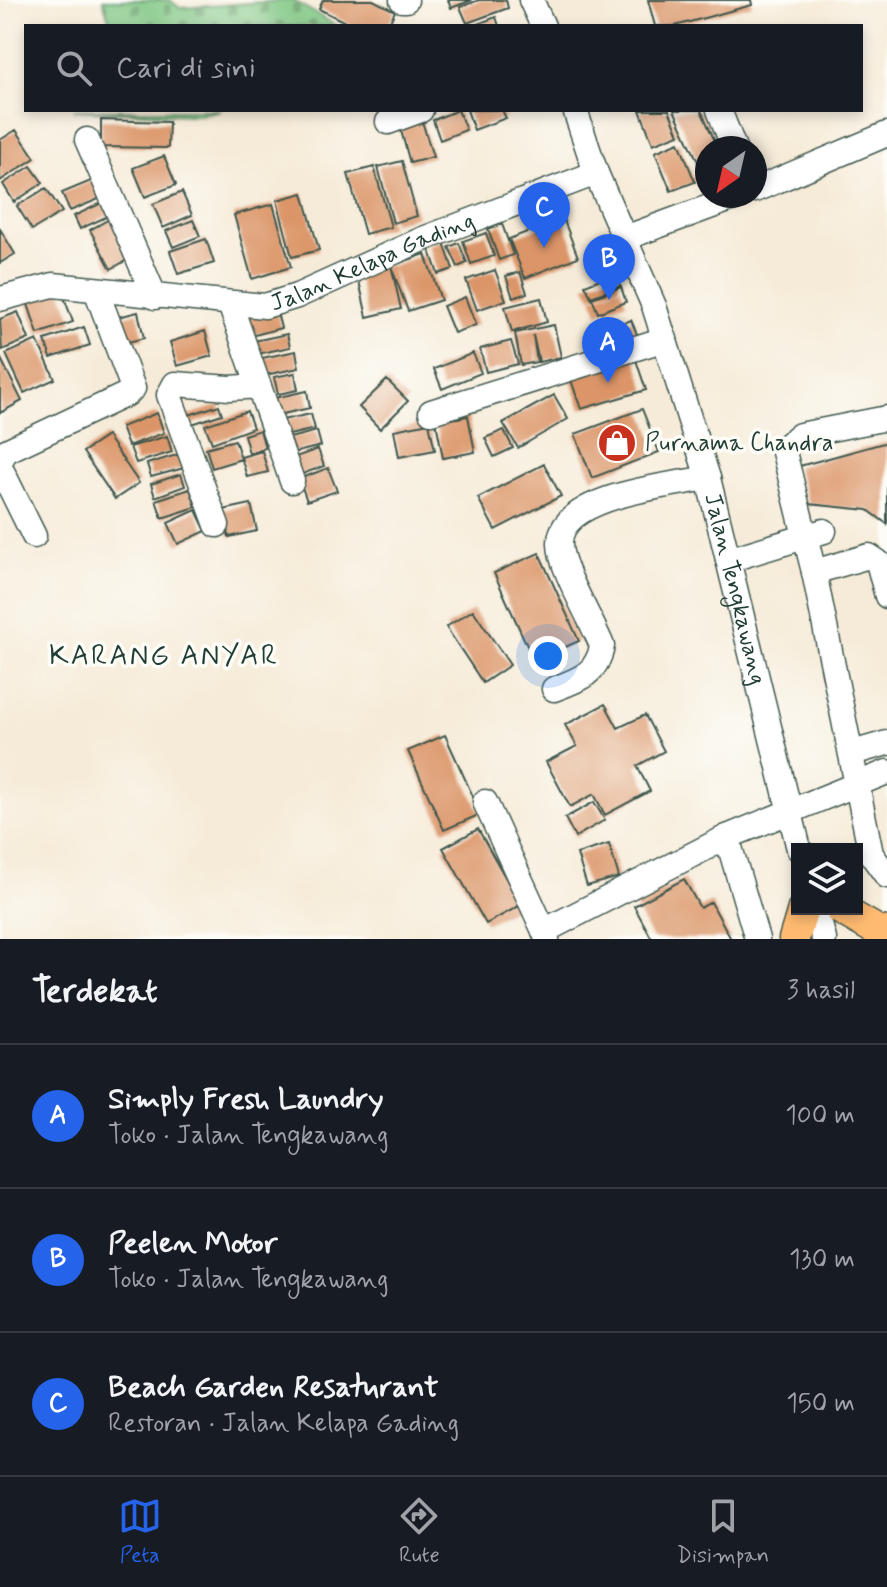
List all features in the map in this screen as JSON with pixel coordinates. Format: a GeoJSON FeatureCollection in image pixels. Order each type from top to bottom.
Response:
{"type":"FeatureCollection","features":[{"type":"Feature","properties":{"kind":"main road"},"geometry":{"type":"LineString","coordinates":[[794,939],[801,915]]}},
{"type":"Feature","properties":{"kind":"main road"},"geometry":{"type":"LineString","coordinates":[[850,915],[878,931],[887,932]]}},
{"type":"Feature","properties":{"kind":"street"},"geometry":{"type":"LineString","coordinates":[[531,0],[542,24]]}},
{"type":"Feature","properties":{"kind":"street"},"geometry":{"type":"LineString","coordinates":[[388,122],[416,112]]}},
{"type":"Feature","properties":{"kind":"street","name":"Jalan Tengkawang"},"geometry":{"type":"LineString","coordinates":[[576,112],[596,173],[665,339],[708,478],[797,843]]}},
{"type":"Feature","properties":{"kind":"street"},"geometry":{"type":"LineString","coordinates":[[720,112],[729,136]]}},
{"type":"Feature","properties":{"kind":"street"},"geometry":{"type":"LineString","coordinates":[[767,185],[887,134]]}},
{"type":"Feature","properties":{"kind":"street"},"geometry":{"type":"LineString","coordinates":[[87,140],[155,297]]}},
{"type":"Feature","properties":{"kind":"street","name":"Jalan Kelapa Gading"},"geometry":{"type":"LineString","coordinates":[[0,299],[53,285],[265,306],[297,296],[423,239],[596,173]]}},
{"type":"Feature","properties":{"kind":"street"},"geometry":{"type":"LineString","coordinates":[[625,238],[706,208]]}},
{"type":"Feature","properties":{"kind":"street"},"geometry":{"type":"LineString","coordinates":[[0,461],[6,451],[127,394],[133,388],[96,290]]}},
{"type":"Feature","properties":{"kind":"street"},"geometry":{"type":"LineString","coordinates":[[230,304],[292,481]]}},
{"type":"Feature","properties":{"kind":"street"},"geometry":{"type":"LineString","coordinates":[[431,412],[665,339]]}},
{"type":"Feature","properties":{"kind":"street"},"geometry":{"type":"LineString","coordinates":[[217,525],[169,395],[171,387],[183,383],[230,388],[259,386]]}},
{"type":"Feature","properties":{"kind":"street"},"geometry":{"type":"LineString","coordinates":[[887,418],[800,435],[787,441],[783,448],[784,462],[814,534],[814,572],[871,854],[887,876]]}},
{"type":"Feature","properties":{"kind":"street"},"geometry":{"type":"LineString","coordinates":[[0,467],[34,536]]}},
{"type":"Feature","properties":{"kind":"street"},"geometry":{"type":"LineString","coordinates":[[554,689],[587,677],[599,660],[602,646],[563,561],[559,541],[569,521],[604,499],[708,478]]}},
{"type":"Feature","properties":{"kind":"street"},"geometry":{"type":"LineString","coordinates":[[728,560],[814,534]]}},
{"type":"Feature","properties":{"kind":"street"},"geometry":{"type":"LineString","coordinates":[[814,572],[869,556],[878,562],[887,596]]}},
{"type":"Feature","properties":{"kind":"street"},"geometry":{"type":"LineString","coordinates":[[852,753],[887,743]]}},
{"type":"Feature","properties":{"kind":"street"},"geometry":{"type":"LineString","coordinates":[[485,802],[546,935],[727,837],[887,772]]}},
{"type":"Feature","properties":{"kind":"street"},"geometry":{"type":"LineString","coordinates":[[727,837],[757,939]]}},
{"type":"Feature","properties":{"kind":"street"},"geometry":{"type":"LineString","coordinates":[[818,915],[824,939]]}},
{"type":"Feature","properties":{"kind":"green space"},"geometry":{"type":"Polygon","coordinates":[[[103,0],[170,0],[180,8],[292,0],[334,24],[110,24],[103,0]]]}},
{"type":"Feature","properties":{"kind":"green space"},"geometry":{"type":"Polygon","coordinates":[[[123,112],[211,112],[196,115],[123,112]]]}},
{"type":"Feature","properties":{"kind":"building"},"geometry":{"type":"Polygon","coordinates":[[[323,0],[373,0],[395,11],[389,24],[349,24],[319,9],[323,0]]]}},
{"type":"Feature","properties":{"kind":"building"},"geometry":{"type":"Polygon","coordinates":[[[448,0],[472,0],[451,8],[448,0]]]}},
{"type":"Feature","properties":{"kind":"building"},"geometry":{"type":"Polygon","coordinates":[[[479,0],[506,0],[508,8],[467,23],[460,7],[479,0]]]}},
{"type":"Feature","properties":{"kind":"building"},"geometry":{"type":"Polygon","coordinates":[[[648,0],[751,0],[752,5],[682,24],[654,24],[648,0]]]}},
{"type":"Feature","properties":{"kind":"building"},"geometry":{"type":"Polygon","coordinates":[[[496,17],[498,24],[477,24],[496,17]]]}},
{"type":"Feature","properties":{"kind":"building"},"geometry":{"type":"Polygon","coordinates":[[[459,112],[466,130],[440,140],[433,120],[459,112]]]}},
{"type":"Feature","properties":{"kind":"building"},"geometry":{"type":"Polygon","coordinates":[[[468,112],[503,112],[506,118],[474,130],[468,112]]]}},
{"type":"Feature","properties":{"kind":"building"},"geometry":{"type":"Polygon","coordinates":[[[641,112],[670,112],[679,134],[653,144],[641,112]]]}},
{"type":"Feature","properties":{"kind":"building"},"geometry":{"type":"Polygon","coordinates":[[[675,112],[702,112],[713,136],[695,136],[695,155],[675,112]]]}},
{"type":"Feature","properties":{"kind":"building"},"geometry":{"type":"Polygon","coordinates":[[[101,120],[169,122],[168,148],[101,147],[101,120]]]}},
{"type":"Feature","properties":{"kind":"building"},"geometry":{"type":"Polygon","coordinates":[[[422,121],[433,157],[410,163],[400,127],[422,121]]]}},
{"type":"Feature","properties":{"kind":"building"},"geometry":{"type":"Polygon","coordinates":[[[16,130],[35,158],[0,181],[0,140],[16,130]]]}},
{"type":"Feature","properties":{"kind":"building"},"geometry":{"type":"Polygon","coordinates":[[[679,142],[695,182],[671,191],[655,152],[679,142]]]}},
{"type":"Feature","properties":{"kind":"building"},"geometry":{"type":"Polygon","coordinates":[[[164,156],[176,185],[145,197],[133,168],[164,156]]]}},
{"type":"Feature","properties":{"kind":"building"},"geometry":{"type":"Polygon","coordinates":[[[402,161],[417,216],[393,223],[378,167],[402,161]]]}},
{"type":"Feature","properties":{"kind":"building"},"geometry":{"type":"Polygon","coordinates":[[[31,166],[43,183],[14,202],[3,184],[31,166]]]}},
{"type":"Feature","properties":{"kind":"building"},"geometry":{"type":"Polygon","coordinates":[[[374,167],[391,227],[365,234],[348,174],[374,167]]]}},
{"type":"Feature","properties":{"kind":"building"},"geometry":{"type":"Polygon","coordinates":[[[98,178],[106,196],[70,211],[62,193],[98,178]]]}},
{"type":"Feature","properties":{"kind":"building"},"geometry":{"type":"Polygon","coordinates":[[[46,188],[62,212],[32,230],[17,206],[46,188]]]}},
{"type":"Feature","properties":{"kind":"building"},"geometry":{"type":"Polygon","coordinates":[[[182,192],[192,215],[163,228],[153,204],[182,192]]]}},
{"type":"Feature","properties":{"kind":"building"},"geometry":{"type":"Polygon","coordinates":[[[303,193],[319,250],[292,257],[277,200],[303,193]]]}},
{"type":"Feature","properties":{"kind":"building"},"geometry":{"type":"Polygon","coordinates":[[[110,199],[117,212],[80,229],[74,216],[110,199]]]}},
{"type":"Feature","properties":{"kind":"building"},"geometry":{"type":"Polygon","coordinates":[[[273,204],[291,267],[252,279],[234,215],[273,204]]]}},
{"type":"Feature","properties":{"kind":"building"},"geometry":{"type":"Polygon","coordinates":[[[113,217],[134,256],[111,269],[90,230],[113,217]]]}},
{"type":"Feature","properties":{"kind":"building"},"geometry":{"type":"Polygon","coordinates":[[[563,218],[578,257],[525,278],[509,239],[563,218]]]}},
{"type":"Feature","properties":{"kind":"building"},"geometry":{"type":"Polygon","coordinates":[[[193,220],[200,236],[173,247],[166,231],[193,220]]]}},
{"type":"Feature","properties":{"kind":"building"},"geometry":{"type":"Polygon","coordinates":[[[502,224],[513,255],[499,260],[488,229],[502,224]]]}},
{"type":"Feature","properties":{"kind":"building"},"geometry":{"type":"Polygon","coordinates":[[[0,229],[15,254],[0,263],[0,229]]]}},
{"type":"Feature","properties":{"kind":"building"},"geometry":{"type":"Polygon","coordinates":[[[486,233],[494,256],[471,264],[463,241],[486,233]]]}},
{"type":"Feature","properties":{"kind":"building"},"geometry":{"type":"Polygon","coordinates":[[[206,239],[214,263],[178,274],[170,251],[206,239]]]}},
{"type":"Feature","properties":{"kind":"building"},"geometry":{"type":"Polygon","coordinates":[[[443,240],[453,269],[438,274],[428,245],[443,240]]]}},
{"type":"Feature","properties":{"kind":"building"},"geometry":{"type":"Polygon","coordinates":[[[459,243],[467,263],[458,267],[449,247],[459,243]]]}},
{"type":"Feature","properties":{"kind":"building"},"geometry":{"type":"Polygon","coordinates":[[[425,254],[441,300],[408,311],[391,266],[425,254]]]}},
{"type":"Feature","properties":{"kind":"building"},"geometry":{"type":"Polygon","coordinates":[[[391,265],[401,309],[367,317],[357,272],[391,265]]]}},
{"type":"Feature","properties":{"kind":"building"},"geometry":{"type":"Polygon","coordinates":[[[495,270],[506,300],[477,310],[466,280],[495,270]]]}},
{"type":"Feature","properties":{"kind":"building"},"geometry":{"type":"Polygon","coordinates":[[[520,272],[527,293],[513,298],[506,276],[520,272]]]}},
{"type":"Feature","properties":{"kind":"building"},"geometry":{"type":"Polygon","coordinates":[[[615,273],[620,286],[591,297],[585,285],[615,273]]]}},
{"type":"Feature","properties":{"kind":"building"},"geometry":{"type":"Polygon","coordinates":[[[621,287],[626,302],[598,313],[592,298],[621,287]]]}},
{"type":"Feature","properties":{"kind":"building"},"geometry":{"type":"Polygon","coordinates":[[[61,289],[73,322],[38,334],[27,301],[61,289]]]}},
{"type":"Feature","properties":{"kind":"building"},"geometry":{"type":"Polygon","coordinates":[[[465,297],[476,325],[454,333],[443,306],[465,297]]]}},
{"type":"Feature","properties":{"kind":"building"},"geometry":{"type":"Polygon","coordinates":[[[541,298],[547,322],[512,332],[505,307],[541,298]]]}},
{"type":"Feature","properties":{"kind":"building"},"geometry":{"type":"Polygon","coordinates":[[[275,305],[281,328],[251,336],[244,313],[275,305]]]}},
{"type":"Feature","properties":{"kind":"building"},"geometry":{"type":"Polygon","coordinates":[[[18,312],[29,339],[2,350],[0,319],[18,312]]]}},
{"type":"Feature","properties":{"kind":"building"},"geometry":{"type":"Polygon","coordinates":[[[138,312],[144,338],[124,343],[118,317],[138,312]]]}},
{"type":"Feature","properties":{"kind":"building"},"geometry":{"type":"Polygon","coordinates":[[[631,320],[639,339],[608,351],[601,332],[631,320]]]}},
{"type":"Feature","properties":{"kind":"building"},"geometry":{"type":"Polygon","coordinates":[[[554,325],[561,357],[539,362],[533,335],[537,362],[521,365],[515,333],[554,325]]]}},
{"type":"Feature","properties":{"kind":"building"},"geometry":{"type":"Polygon","coordinates":[[[84,327],[90,345],[51,358],[45,340],[84,327]]]}},
{"type":"Feature","properties":{"kind":"building"},"geometry":{"type":"Polygon","coordinates":[[[205,331],[212,356],[177,366],[170,342],[205,331]]]}},
{"type":"Feature","properties":{"kind":"building"},"geometry":{"type":"Polygon","coordinates":[[[287,334],[290,347],[257,354],[254,341],[287,334]]]}},
{"type":"Feature","properties":{"kind":"building"},"geometry":{"type":"Polygon","coordinates":[[[37,340],[55,379],[24,393],[6,354],[37,340]]]}},
{"type":"Feature","properties":{"kind":"building"},"geometry":{"type":"Polygon","coordinates":[[[511,341],[518,364],[486,372],[480,349],[511,341]]]}},
{"type":"Feature","properties":{"kind":"building"},"geometry":{"type":"Polygon","coordinates":[[[296,351],[299,368],[265,375],[262,358],[296,351]]]}},
{"type":"Feature","properties":{"kind":"building"},"geometry":{"type":"Polygon","coordinates":[[[473,353],[481,373],[442,389],[434,369],[473,353]]]}},
{"type":"Feature","properties":{"kind":"building"},"geometry":{"type":"Polygon","coordinates":[[[0,357],[22,401],[0,413],[0,357]]]}},
{"type":"Feature","properties":{"kind":"building"},"geometry":{"type":"Polygon","coordinates":[[[635,357],[646,390],[581,409],[570,377],[635,357]]]}},
{"type":"Feature","properties":{"kind":"building"},"geometry":{"type":"Polygon","coordinates":[[[295,373],[298,390],[278,394],[274,377],[295,373]]]}},
{"type":"Feature","properties":{"kind":"building"},"geometry":{"type":"Polygon","coordinates":[[[387,380],[408,401],[380,429],[359,407],[387,380]]]}},
{"type":"Feature","properties":{"kind":"building"},"geometry":{"type":"Polygon","coordinates":[[[307,391],[310,408],[278,415],[274,398],[307,391]]]}},
{"type":"Feature","properties":{"kind":"building"},"geometry":{"type":"Polygon","coordinates":[[[554,395],[568,419],[518,448],[503,423],[554,395]]]}},
{"type":"Feature","properties":{"kind":"building"},"geometry":{"type":"Polygon","coordinates":[[[219,405],[222,414],[189,425],[186,416],[219,405]]]}},
{"type":"Feature","properties":{"kind":"building","name":"Purnama Chandra"},"geometry":{"type":"Polygon","coordinates":[[[642,409],[659,452],[592,478],[575,434],[642,409]]]}},
{"type":"Feature","properties":{"kind":"building"},"geometry":{"type":"Polygon","coordinates":[[[247,411],[253,428],[212,443],[205,425],[247,411]]]}},
{"type":"Feature","properties":{"kind":"building"},"geometry":{"type":"Polygon","coordinates":[[[157,413],[164,433],[128,446],[121,427],[157,413]]]}},
{"type":"Feature","properties":{"kind":"building"},"geometry":{"type":"Polygon","coordinates":[[[311,414],[315,429],[285,436],[282,420],[311,414]]]}},
{"type":"Feature","properties":{"kind":"building"},"geometry":{"type":"Polygon","coordinates":[[[468,416],[475,452],[443,458],[436,422],[468,416]]]}},
{"type":"Feature","properties":{"kind":"building"},"geometry":{"type":"Polygon","coordinates":[[[429,423],[435,450],[399,457],[394,430],[429,423]]]}},
{"type":"Feature","properties":{"kind":"building"},"geometry":{"type":"Polygon","coordinates":[[[260,430],[265,448],[249,453],[244,435],[260,430]]]}},
{"type":"Feature","properties":{"kind":"building"},"geometry":{"type":"Polygon","coordinates":[[[504,430],[513,448],[494,457],[485,438],[504,430]]]}},
{"type":"Feature","properties":{"kind":"building"},"geometry":{"type":"Polygon","coordinates":[[[317,431],[321,446],[285,455],[282,440],[317,431]]]}},
{"type":"Feature","properties":{"kind":"building"},"geometry":{"type":"Polygon","coordinates":[[[107,436],[139,483],[115,499],[83,452],[107,436]]]}},
{"type":"Feature","properties":{"kind":"building"},"geometry":{"type":"Polygon","coordinates":[[[167,436],[172,452],[136,463],[130,447],[167,436]]]}},
{"type":"Feature","properties":{"kind":"building"},"geometry":{"type":"Polygon","coordinates":[[[235,440],[241,459],[212,468],[206,448],[235,440]]]}},
{"type":"Feature","properties":{"kind":"building"},"geometry":{"type":"Polygon","coordinates":[[[887,442],[887,524],[868,510],[809,504],[796,467],[887,442]]]}},
{"type":"Feature","properties":{"kind":"building"},"geometry":{"type":"Polygon","coordinates":[[[318,449],[324,466],[297,476],[290,459],[318,449]]]}},
{"type":"Feature","properties":{"kind":"building"},"geometry":{"type":"Polygon","coordinates":[[[262,451],[268,472],[247,477],[241,457],[262,451]]]}},
{"type":"Feature","properties":{"kind":"building"},"geometry":{"type":"Polygon","coordinates":[[[180,454],[184,468],[151,477],[147,464],[180,454]]]}},
{"type":"Feature","properties":{"kind":"building"},"geometry":{"type":"Polygon","coordinates":[[[544,464],[561,496],[495,530],[478,498],[544,464]]]}},
{"type":"Feature","properties":{"kind":"building"},"geometry":{"type":"Polygon","coordinates":[[[328,468],[337,491],[307,501],[299,479],[328,468]]]}},
{"type":"Feature","properties":{"kind":"building"},"geometry":{"type":"Polygon","coordinates":[[[181,474],[185,486],[155,497],[151,484],[181,474]]]}},
{"type":"Feature","properties":{"kind":"building"},"geometry":{"type":"Polygon","coordinates":[[[190,489],[196,507],[162,518],[156,500],[190,489]]]}},
{"type":"Feature","properties":{"kind":"building"},"geometry":{"type":"Polygon","coordinates":[[[251,504],[257,531],[229,537],[223,510],[251,504]]]}},
{"type":"Feature","properties":{"kind":"building"},"geometry":{"type":"Polygon","coordinates":[[[196,510],[206,531],[178,544],[168,523],[196,510]]]}},
{"type":"Feature","properties":{"kind":"building"},"geometry":{"type":"Polygon","coordinates":[[[539,553],[579,641],[534,661],[494,573],[539,553]]]}},
{"type":"Feature","properties":{"kind":"building"},"geometry":{"type":"Polygon","coordinates":[[[473,610],[510,665],[483,683],[446,627],[473,610]]]}},
{"type":"Feature","properties":{"kind":"building"},"geometry":{"type":"Polygon","coordinates":[[[605,704],[618,728],[645,715],[664,751],[637,766],[650,791],[605,815],[594,794],[570,807],[546,762],[577,746],[565,725],[605,704]]]}},
{"type":"Feature","properties":{"kind":"building"},"geometry":{"type":"Polygon","coordinates":[[[445,735],[481,814],[444,830],[408,751],[445,735]]]}},
{"type":"Feature","properties":{"kind":"building"},"geometry":{"type":"Polygon","coordinates":[[[594,802],[605,820],[575,837],[565,818],[594,802]]]}},
{"type":"Feature","properties":{"kind":"building"},"geometry":{"type":"Polygon","coordinates":[[[478,829],[521,905],[486,924],[443,848],[478,829]]]}},
{"type":"Feature","properties":{"kind":"building"},"geometry":{"type":"Polygon","coordinates":[[[609,844],[619,877],[587,886],[577,854],[609,844]]]}},
{"type":"Feature","properties":{"kind":"building"},"geometry":{"type":"Polygon","coordinates":[[[684,879],[700,908],[711,902],[731,939],[652,939],[634,906],[684,879]]]}},
{"type":"Feature","properties":{"kind":"place","name":"Beach Garden Resaturant"},"geometry":{"type":"Point","coordinates":[544,248]}},
{"type":"Feature","properties":{"kind":"place","name":"Peelen Motor"},"geometry":{"type":"Point","coordinates":[609,300]}},
{"type":"Feature","properties":{"kind":"place","name":"Simply Fresh Laundry"},"geometry":{"type":"Point","coordinates":[608,383]}},
{"type":"Feature","properties":{"kind":"place","name":"Purnama Chandra"},"geometry":{"type":"Point","coordinates":[617,443]}},
{"type":"Feature","properties":{"kind":"district","name":"KARANG ANYAR"},"geometry":{"type":"Point","coordinates":[164,656]}}]}
